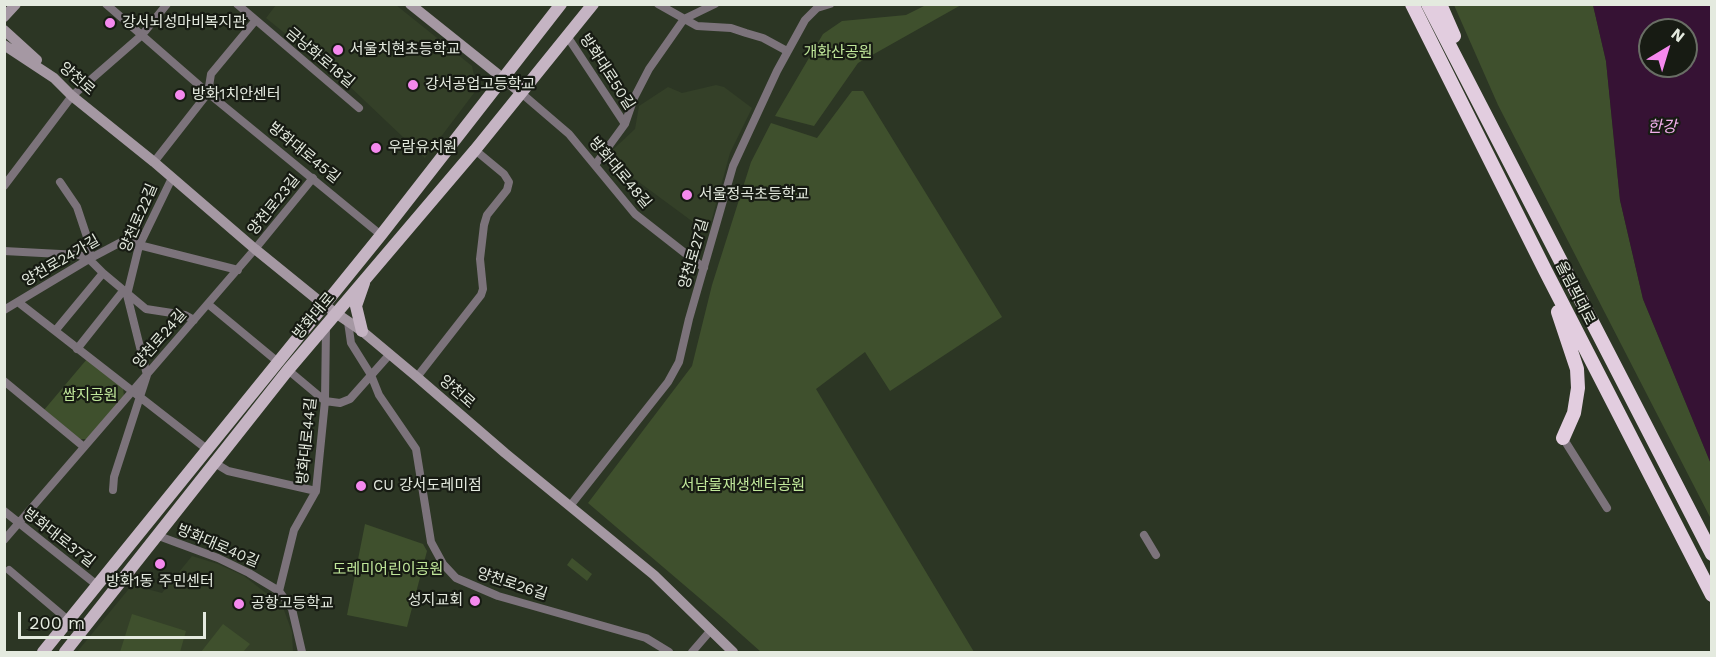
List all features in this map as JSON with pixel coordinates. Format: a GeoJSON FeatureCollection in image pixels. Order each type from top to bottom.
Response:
{"type":"FeatureCollection","features":[{"type":"Feature","properties":{"kind":"highway","name":"올림픽대로"},"geometry":{"type":"LineString","coordinates":[[1412,4],[1545,270],[1712,595]]}},
{"type":"Feature","properties":{"kind":"highway","name":"올림픽대로"},"geometry":{"type":"LineString","coordinates":[[1428,4],[1712,554]]}},
{"type":"Feature","properties":{"kind":"highway"},"geometry":{"type":"LineString","coordinates":[[1440,4],[1476,94]]}},
{"type":"Feature","properties":{"kind":"highway"},"geometry":{"type":"LineString","coordinates":[[1545,270],[1577,369],[1578,388],[1574,413],[1563,438]]}},
{"type":"Feature","properties":{"kind":"main road"},"geometry":{"type":"LineString","coordinates":[[4,17],[16,4]]}},
{"type":"Feature","properties":{"kind":"main road"},"geometry":{"type":"LineString","coordinates":[[410,4],[520,92]]}},
{"type":"Feature","properties":{"kind":"main road","name":"방화대로"},"geometry":{"type":"LineString","coordinates":[[65,652],[213,462],[324,305],[559,5]]}},
{"type":"Feature","properties":{"kind":"main road","name":"방화대로"},"geometry":{"type":"LineString","coordinates":[[43,652],[208,450],[283,366],[331,318],[475,150],[520,92],[593,6]]}},
{"type":"Feature","properties":{"kind":"main road"},"geometry":{"type":"LineString","coordinates":[[4,30],[54,78]]}},
{"type":"Feature","properties":{"kind":"main road","name":"양천로"},"geometry":{"type":"LineString","coordinates":[[4,45],[54,78],[72,96],[324,305],[331,318],[348,322],[362,331],[417,376],[505,453],[654,575],[733,652]]}},
{"type":"Feature","properties":{"kind":"main road"},"geometry":{"type":"LineString","coordinates":[[362,331],[356,306],[367,275]]}},
{"type":"Feature","properties":{"kind":"street","name":"방화대로45길"},"geometry":{"type":"LineString","coordinates":[[106,4],[208,93],[381,235]]}},
{"type":"Feature","properties":{"kind":"street"},"geometry":{"type":"LineString","coordinates":[[4,186],[72,96],[142,35],[167,4]]}},
{"type":"Feature","properties":{"kind":"street","name":"금낭화로18길"},"geometry":{"type":"LineString","coordinates":[[237,4],[359,108]]}},
{"type":"Feature","properties":{"kind":"street"},"geometry":{"type":"LineString","coordinates":[[658,4],[684,20],[707,28],[731,28],[763,38],[787,51]]}},
{"type":"Feature","properties":{"kind":"street"},"geometry":{"type":"LineString","coordinates":[[684,20],[716,4]]}},
{"type":"Feature","properties":{"kind":"street","name":"양천로27길"},"geometry":{"type":"LineString","coordinates":[[570,506],[668,382],[679,362],[733,166],[787,51],[805,20],[817,8],[830,4]]}},
{"type":"Feature","properties":{"kind":"street","name":"방화대로50길"},"geometry":{"type":"LineString","coordinates":[[595,165],[625,124],[634,98],[649,69],[684,20]]}},
{"type":"Feature","properties":{"kind":"street"},"geometry":{"type":"LineString","coordinates":[[154,162],[208,93],[211,74],[255,21]]}},
{"type":"Feature","properties":{"kind":"street","name":"방화대로50길"},"geometry":{"type":"LineString","coordinates":[[567,36],[625,124]]}},
{"type":"Feature","properties":{"kind":"street","name":"방화대로48길"},"geometry":{"type":"LineString","coordinates":[[520,92],[569,134],[635,214],[704,268]]}},
{"type":"Feature","properties":{"kind":"street"},"geometry":{"type":"LineString","coordinates":[[417,376],[483,290],[480,259],[484,225],[488,215],[507,190],[509,182],[504,174],[475,150]]}},
{"type":"Feature","properties":{"kind":"street","name":"양천로22길"},"geometry":{"type":"LineString","coordinates":[[147,375],[125,293],[139,246],[172,178]]}},
{"type":"Feature","properties":{"kind":"street","name":"양천로23길"},"geometry":{"type":"LineString","coordinates":[[255,249],[313,178]]}},
{"type":"Feature","properties":{"kind":"street"},"geometry":{"type":"LineString","coordinates":[[60,182],[77,207],[90,246],[89,259]]}},
{"type":"Feature","properties":{"kind":"street","name":"양천로24가길"},"geometry":{"type":"LineString","coordinates":[[4,310],[123,241],[238,270]]}},
{"type":"Feature","properties":{"kind":"street","name":"양천로24길"},"geometry":{"type":"LineString","coordinates":[[4,540],[255,249]]}},
{"type":"Feature","properties":{"kind":"street"},"geometry":{"type":"LineString","coordinates":[[4,251],[79,255],[89,259],[125,293],[146,309],[185,315],[194,320]]}},
{"type":"Feature","properties":{"kind":"street"},"geometry":{"type":"LineString","coordinates":[[55,331],[103,273]]}},
{"type":"Feature","properties":{"kind":"street"},"geometry":{"type":"LineString","coordinates":[[77,348],[125,293]]}},
{"type":"Feature","properties":{"kind":"street"},"geometry":{"type":"LineString","coordinates":[[18,302],[208,450]]}},
{"type":"Feature","properties":{"kind":"street"},"geometry":{"type":"LineString","coordinates":[[208,304],[326,401],[340,403],[350,399],[390,354]]}},
{"type":"Feature","properties":{"kind":"street","name":"방화대로44길"},"geometry":{"type":"LineString","coordinates":[[279,591],[294,530],[316,491],[326,401],[331,318]]}},
{"type":"Feature","properties":{"kind":"street","name":"양천로26길"},"geometry":{"type":"LineString","coordinates":[[348,322],[351,343],[371,375],[379,395],[416,449],[431,542],[443,564],[456,578],[498,596],[645,638],[669,652]]}},
{"type":"Feature","properties":{"kind":"street"},"geometry":{"type":"LineString","coordinates":[[113,490],[114,477],[147,375]]}},
{"type":"Feature","properties":{"kind":"street"},"geometry":{"type":"LineString","coordinates":[[4,381],[84,447]]}},
{"type":"Feature","properties":{"kind":"street"},"geometry":{"type":"LineString","coordinates":[[1563,438],[1607,508]]}},
{"type":"Feature","properties":{"kind":"street"},"geometry":{"type":"LineString","coordinates":[[213,462],[228,471],[316,491]]}},
{"type":"Feature","properties":{"kind":"street","name":"방화대로37길"},"geometry":{"type":"LineString","coordinates":[[4,511],[97,585]]}},
{"type":"Feature","properties":{"kind":"street","name":"방화대로40길"},"geometry":{"type":"LineString","coordinates":[[156,535],[228,563],[279,591],[292,609],[302,652]]}},
{"type":"Feature","properties":{"kind":"street"},"geometry":{"type":"LineString","coordinates":[[1144,535],[1156,555]]}},
{"type":"Feature","properties":{"kind":"street"},"geometry":{"type":"LineString","coordinates":[[9,570],[68,620]]}},
{"type":"Feature","properties":{"kind":"street"},"geometry":{"type":"LineString","coordinates":[[692,652],[711,630]]}},
{"type":"Feature","properties":{"kind":"shaded area","name":"강서공업고등학교"},"geometry":{"type":"Polygon","coordinates":[[[276,5],[396,5],[472,66],[477,89],[425,158],[345,82],[266,18],[276,5]]]}},
{"type":"Feature","properties":{"kind":"shaded area","name":"서울정곡초등학교"},"geometry":{"type":"Polygon","coordinates":[[[716,85],[724,87],[752,108],[730,153],[708,233],[605,157],[635,129],[639,106],[668,87],[682,93],[716,85]]]}},
{"type":"Feature","properties":{"kind":"shaded area"},"geometry":{"type":"Polygon","coordinates":[[[192,556],[218,564],[244,576],[271,597],[284,610],[292,632],[293,652],[77,652],[132,585],[162,593],[192,556]]]}},
{"type":"Feature","properties":{"kind":"green space","name":"개화산공원"},"geometry":{"type":"Polygon","coordinates":[[[928,4],[961,5],[858,63],[814,126],[775,116],[823,34],[842,21],[906,15],[928,4]]]}},
{"type":"Feature","properties":{"kind":"green space"},"geometry":{"type":"Polygon","coordinates":[[[1454,5],[1593,5],[1606,61],[1620,200],[1643,299],[1711,464],[1711,519],[1498,105],[1454,5]]]}},
{"type":"Feature","properties":{"kind":"green space","name":"서남물재생센터공원"},"geometry":{"type":"Polygon","coordinates":[[[852,91],[863,91],[1002,317],[890,391],[865,352],[816,389],[974,652],[761,652],[588,503],[692,366],[712,285],[751,162],[771,123],[817,138],[852,91]]]}},
{"type":"Feature","properties":{"kind":"green space","name":"쌈지공원"},"geometry":{"type":"Polygon","coordinates":[[[87,359],[123,388],[124,396],[87,439],[78,439],[44,410],[87,359]]]}},
{"type":"Feature","properties":{"kind":"green space","name":"도레미어린이공원"},"geometry":{"type":"Polygon","coordinates":[[[365,524],[423,544],[427,551],[407,627],[347,615],[365,524]]]}},
{"type":"Feature","properties":{"kind":"green space"},"geometry":{"type":"Polygon","coordinates":[[[572,558],[592,574],[587,581],[567,565],[572,558]]]}},
{"type":"Feature","properties":{"kind":"green space"},"geometry":{"type":"Polygon","coordinates":[[[132,614],[186,631],[180,652],[120,652],[132,614]]]}},
{"type":"Feature","properties":{"kind":"green space"},"geometry":{"type":"Polygon","coordinates":[[[223,624],[250,644],[243,652],[201,652],[223,624]]]}},
{"type":"Feature","properties":{"kind":"water","name":"한강"},"geometry":{"type":"Polygon","coordinates":[[[1593,5],[1711,5],[1711,464],[1643,299],[1620,200],[1606,61],[1593,5]]]}},
{"type":"Feature","properties":{"kind":"place","name":"강서뇌성마비복지관"},"geometry":{"type":"Point","coordinates":[110,23]}},
{"type":"Feature","properties":{"kind":"place","name":"서울치현초등학교"},"geometry":{"type":"Point","coordinates":[338,50]}},
{"type":"Feature","properties":{"kind":"place","name":"강서공업고등학교"},"geometry":{"type":"Point","coordinates":[413,85]}},
{"type":"Feature","properties":{"kind":"place","name":"방화1치안센터"},"geometry":{"type":"Point","coordinates":[180,95]}},
{"type":"Feature","properties":{"kind":"place","name":"우람유치원"},"geometry":{"type":"Point","coordinates":[376,148]}},
{"type":"Feature","properties":{"kind":"place","name":"서울정곡초등학교"},"geometry":{"type":"Point","coordinates":[687,195]}},
{"type":"Feature","properties":{"kind":"place","name":"CU 강서도레미점"},"geometry":{"type":"Point","coordinates":[361,486]}},
{"type":"Feature","properties":{"kind":"place","name":"방화1동 주민센터"},"geometry":{"type":"Point","coordinates":[160,564]}},
{"type":"Feature","properties":{"kind":"place","name":"성지교회"},"geometry":{"type":"Point","coordinates":[475,601]}},
{"type":"Feature","properties":{"kind":"place","name":"공항고등학교"},"geometry":{"type":"Point","coordinates":[239,604]}}]}
